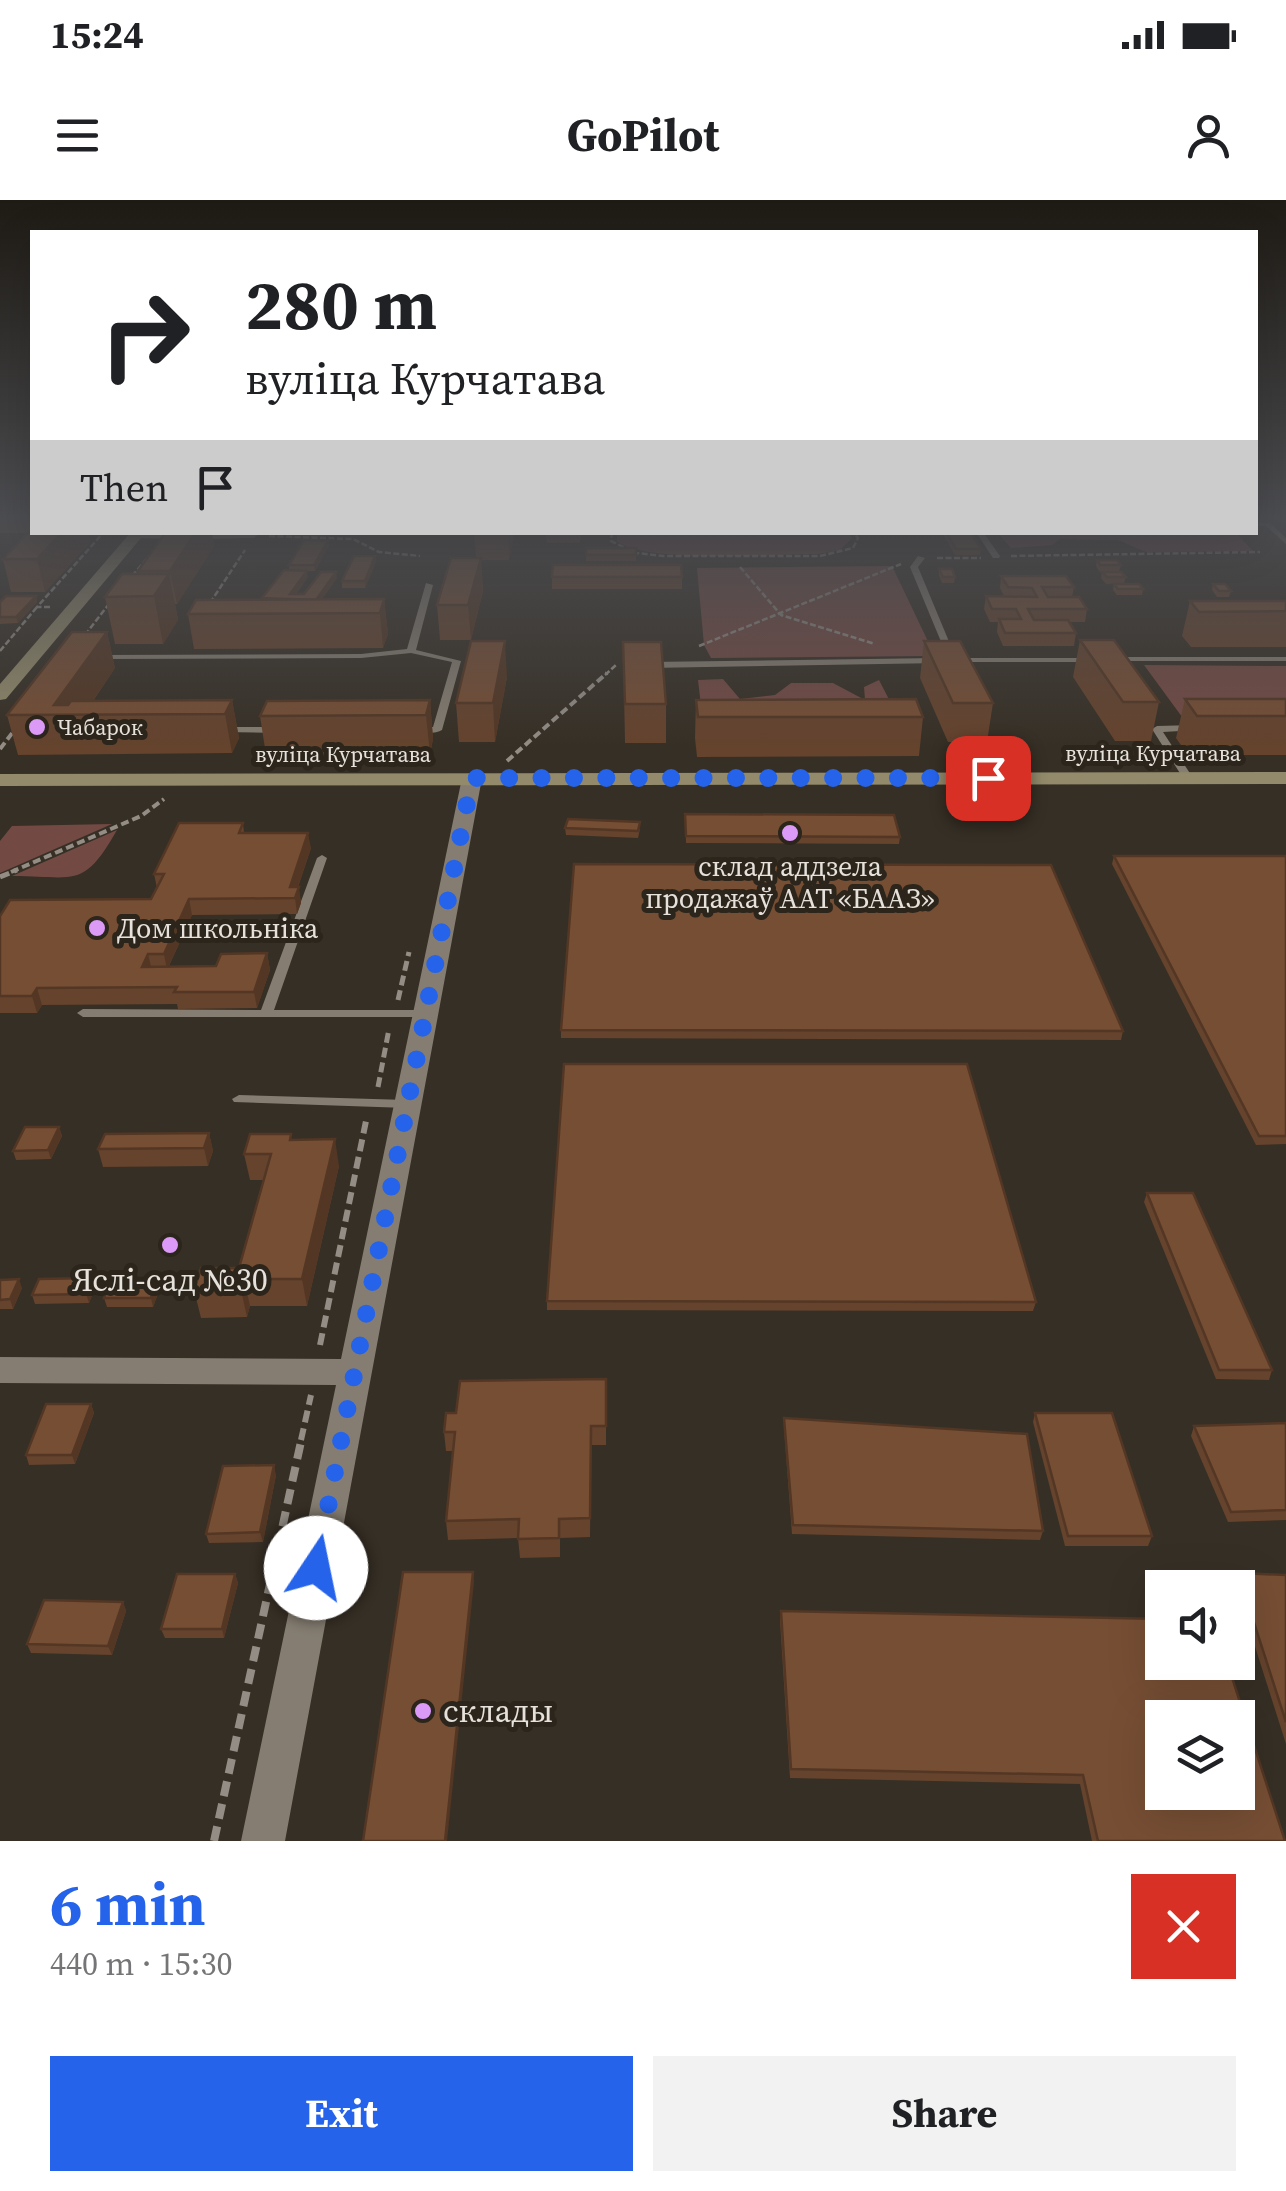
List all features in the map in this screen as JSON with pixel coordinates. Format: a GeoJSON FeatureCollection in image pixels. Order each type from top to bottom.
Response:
{"type":"FeatureCollection","features":[{"type":"Feature","properties":{"kind":"street"},"geometry":{"type":"LineString","coordinates":[[0,696],[86,595]]}},
{"type":"Feature","properties":{"kind":"street"},"geometry":{"type":"LineString","coordinates":[[263,1841],[354,1372],[391,1104],[410,1014],[472,778]]}},
{"type":"Feature","properties":{"kind":"street","name":"вуліца Курчатава"},"geometry":{"type":"LineString","coordinates":[[0,780],[1286,778]]}},
{"type":"Feature","properties":{"kind":"street"},"geometry":{"type":"LineString","coordinates":[[0,1370],[354,1372]]}},
{"type":"Feature","properties":{"kind":"lane"},"geometry":{"type":"LineString","coordinates":[[411,652],[426,595]]}},
{"type":"Feature","properties":{"kind":"lane"},"geometry":{"type":"LineString","coordinates":[[926,595],[953,660]]}},
{"type":"Feature","properties":{"kind":"lane"},"geometry":{"type":"LineString","coordinates":[[87,657],[361,656],[411,652],[457,662],[436,730],[417,730]]}},
{"type":"Feature","properties":{"kind":"lane"},"geometry":{"type":"LineString","coordinates":[[32,657],[67,657]]}},
{"type":"Feature","properties":{"kind":"lane"},"geometry":{"type":"LineString","coordinates":[[633,665],[1093,660]]}},
{"type":"Feature","properties":{"kind":"lane"},"geometry":{"type":"LineString","coordinates":[[1122,673],[1113,660],[1286,660]]}},
{"type":"Feature","properties":{"kind":"lane"},"geometry":{"type":"LineString","coordinates":[[1148,715],[1188,778]]}},
{"type":"Feature","properties":{"kind":"lane"},"geometry":{"type":"LineString","coordinates":[[1158,728],[1212,728]]}},
{"type":"Feature","properties":{"kind":"lane"},"geometry":{"type":"LineString","coordinates":[[204,730],[298,730]]}},
{"type":"Feature","properties":{"kind":"lane"},"geometry":{"type":"LineString","coordinates":[[266,1014],[322,858]]}},
{"type":"Feature","properties":{"kind":"lane"},"geometry":{"type":"LineString","coordinates":[[83,1013],[410,1014]]}},
{"type":"Feature","properties":{"kind":"lane"},"geometry":{"type":"LineString","coordinates":[[238,1099],[391,1104]]}},
{"type":"Feature","properties":{"kind":"path"},"geometry":{"type":"LineString","coordinates":[[0,652],[48,595]]}},
{"type":"Feature","properties":{"kind":"path"},"geometry":{"type":"LineString","coordinates":[[67,657],[117,595]]}},
{"type":"Feature","properties":{"kind":"path"},"geometry":{"type":"LineString","coordinates":[[204,611],[215,595]]}},
{"type":"Feature","properties":{"kind":"path"},"geometry":{"type":"LineString","coordinates":[[763,595],[780,614],[828,632],[878,644]]}},
{"type":"Feature","properties":{"kind":"path"},"geometry":{"type":"LineString","coordinates":[[686,647],[704,645],[825,595]]}},
{"type":"Feature","properties":{"kind":"path"},"geometry":{"type":"LineString","coordinates":[[37,607],[53,607]]}},
{"type":"Feature","properties":{"kind":"path"},"geometry":{"type":"LineString","coordinates":[[505,762],[616,665]]}},
{"type":"Feature","properties":{"kind":"path"},"geometry":{"type":"LineString","coordinates":[[0,749],[22,718]]}},
{"type":"Feature","properties":{"kind":"path"},"geometry":{"type":"LineString","coordinates":[[0,878],[140,816],[165,798]]}},
{"type":"Feature","properties":{"kind":"path"},"geometry":{"type":"LineString","coordinates":[[214,1841],[364,1125],[391,1104],[387,1034],[410,1014],[412,942]]}},
{"type":"Feature","properties":{"kind":"shaded area"},"geometry":{"type":"Polygon","coordinates":[[[699,595],[906,595],[935,656],[711,658],[704,645],[699,595]]]}},
{"type":"Feature","properties":{"kind":"shaded area"},"geometry":{"type":"Polygon","coordinates":[[[1144,665],[1286,666],[1286,719],[1185,721],[1144,665]]]}},
{"type":"Feature","properties":{"kind":"shaded area"},"geometry":{"type":"Polygon","coordinates":[[[723,679],[740,699],[775,695],[791,683],[833,683],[865,700],[864,687],[879,680],[895,711],[703,723],[698,680],[723,679]]]}},
{"type":"Feature","properties":{"kind":"shaded area"},"geometry":{"type":"Polygon","coordinates":[[[112,824],[0,873],[0,841],[12,826],[112,824]]]}},
{"type":"Feature","properties":{"kind":"shaded area"},"geometry":{"type":"Polygon","coordinates":[[[117,830],[95,862],[75,876],[12,876],[117,830]]]}},
{"type":"Feature","properties":{"kind":"building"},"geometry":{"type":"Polygon","coordinates":[[[107,595],[155,595],[154,596],[105,597],[107,595]]]}},
{"type":"Feature","properties":{"kind":"building"},"geometry":{"type":"Polygon","coordinates":[[[265,595],[320,595],[316,600],[262,598],[265,595]]]}},
{"type":"Feature","properties":{"kind":"building"},"geometry":{"type":"Polygon","coordinates":[[[440,595],[471,595],[468,605],[437,605],[440,595]]]}},
{"type":"Feature","properties":{"kind":"building"},"geometry":{"type":"Polygon","coordinates":[[[6,596],[36,596],[16,617],[0,617],[0,602],[6,596]]]}},
{"type":"Feature","properties":{"kind":"building"},"geometry":{"type":"Polygon","coordinates":[[[986,596],[1079,597],[1087,609],[1028,609],[1034,620],[1068,620],[1076,633],[1005,633],[999,619],[1021,619],[1016,609],[992,609],[986,596]]]}},
{"type":"Feature","properties":{"kind":"building"},"geometry":{"type":"Polygon","coordinates":[[[384,599],[380,613],[188,614],[196,600],[384,599]]]}},
{"type":"Feature","properties":{"kind":"building"},"geometry":{"type":"Polygon","coordinates":[[[1190,601],[1286,601],[1286,611],[1199,612],[1190,601]]]}},
{"type":"Feature","properties":{"kind":"building"},"geometry":{"type":"Polygon","coordinates":[[[72,632],[107,632],[54,705],[68,705],[71,701],[232,700],[225,714],[7,715],[72,632]]]}},
{"type":"Feature","properties":{"kind":"building"},"geometry":{"type":"Polygon","coordinates":[[[1080,640],[1114,640],[1159,702],[1123,702],[1080,640]]]}},
{"type":"Feature","properties":{"kind":"building"},"geometry":{"type":"Polygon","coordinates":[[[471,641],[505,641],[493,703],[456,703],[471,641]]]}},
{"type":"Feature","properties":{"kind":"building"},"geometry":{"type":"Polygon","coordinates":[[[924,641],[960,641],[993,703],[953,703],[924,641]]]}},
{"type":"Feature","properties":{"kind":"building"},"geometry":{"type":"Polygon","coordinates":[[[623,642],[661,642],[666,704],[625,704],[623,642]]]}},
{"type":"Feature","properties":{"kind":"building"},"geometry":{"type":"Polygon","coordinates":[[[916,699],[923,717],[698,717],[696,700],[916,699]]]}},
{"type":"Feature","properties":{"kind":"building"},"geometry":{"type":"Polygon","coordinates":[[[1185,699],[1286,699],[1286,716],[1197,716],[1185,699]]]}},
{"type":"Feature","properties":{"kind":"building"},"geometry":{"type":"Polygon","coordinates":[[[430,700],[426,715],[260,716],[267,701],[430,700]]]}},
{"type":"Feature","properties":{"kind":"building","name":"склад аддзела продажаў ААТ «БААЗ»"},"geometry":{"type":"Polygon","coordinates":[[[685,814],[894,815],[900,837],[686,836],[685,814]]]}},
{"type":"Feature","properties":{"kind":"building"},"geometry":{"type":"Polygon","coordinates":[[[568,819],[640,822],[638,831],[565,828],[568,819]]]}},
{"type":"Feature","properties":{"kind":"building","name":"Дом школьніка"},"geometry":{"type":"Polygon","coordinates":[[[179,823],[243,823],[239,833],[308,833],[290,887],[299,887],[295,898],[189,899],[164,954],[148,954],[142,967],[216,966],[221,954],[267,953],[254,992],[174,992],[177,987],[37,988],[32,996],[0,996],[0,916],[10,900],[151,899],[164,874],[154,874],[179,823]]]}},
{"type":"Feature","properties":{"kind":"building"},"geometry":{"type":"Polygon","coordinates":[[[1114,856],[1286,856],[1286,1136],[1259,1136],[1114,856]]]}},
{"type":"Feature","properties":{"kind":"building"},"geometry":{"type":"Polygon","coordinates":[[[574,864],[1051,865],[1123,1031],[561,1030],[574,864]]]}},
{"type":"Feature","properties":{"kind":"building"},"geometry":{"type":"Polygon","coordinates":[[[564,1064],[967,1064],[1036,1302],[547,1301],[564,1064]]]}},
{"type":"Feature","properties":{"kind":"building"},"geometry":{"type":"Polygon","coordinates":[[[25,1127],[59,1127],[48,1150],[13,1151],[25,1127]]]}},
{"type":"Feature","properties":{"kind":"building"},"geometry":{"type":"Polygon","coordinates":[[[209,1133],[204,1148],[98,1149],[105,1134],[209,1133]]]}},
{"type":"Feature","properties":{"kind":"building"},"geometry":{"type":"Polygon","coordinates":[[[250,1134],[291,1134],[290,1140],[335,1139],[302,1279],[244,1279],[241,1290],[194,1290],[201,1268],[239,1268],[271,1154],[244,1154],[250,1134]]]}},
{"type":"Feature","properties":{"kind":"building"},"geometry":{"type":"Polygon","coordinates":[[[1147,1193],[1193,1193],[1272,1370],[1219,1370],[1147,1193]]]}},
{"type":"Feature","properties":{"kind":"building"},"geometry":{"type":"Polygon","coordinates":[[[92,1278],[86,1294],[32,1295],[39,1279],[92,1278]]]}},
{"type":"Feature","properties":{"kind":"building"},"geometry":{"type":"Polygon","coordinates":[[[19,1279],[10,1299],[0,1300],[0,1280],[19,1279]]]}},
{"type":"Feature","properties":{"kind":"building"},"geometry":{"type":"Polygon","coordinates":[[[111,1279],[157,1279],[151,1298],[104,1298],[111,1279]]]}},
{"type":"Feature","properties":{"kind":"building"},"geometry":{"type":"Polygon","coordinates":[[[606,1379],[606,1426],[591,1426],[590,1518],[559,1519],[559,1538],[518,1539],[519,1519],[446,1521],[455,1432],[444,1432],[446,1413],[456,1413],[460,1381],[606,1379]]]}},
{"type":"Feature","properties":{"kind":"building"},"geometry":{"type":"Polygon","coordinates":[[[46,1404],[91,1404],[72,1455],[26,1455],[46,1404]]]}},
{"type":"Feature","properties":{"kind":"building"},"geometry":{"type":"Polygon","coordinates":[[[1035,1413],[1112,1413],[1152,1536],[1068,1536],[1035,1413]]]}},
{"type":"Feature","properties":{"kind":"building"},"geometry":{"type":"Polygon","coordinates":[[[784,1418],[1027,1434],[1043,1531],[793,1525],[784,1418]]]}},
{"type":"Feature","properties":{"kind":"building"},"geometry":{"type":"Polygon","coordinates":[[[1286,1423],[1286,1510],[1231,1512],[1194,1426],[1286,1423]]]}},
{"type":"Feature","properties":{"kind":"building"},"geometry":{"type":"Polygon","coordinates":[[[274,1465],[260,1532],[206,1534],[223,1466],[274,1465]]]}},
{"type":"Feature","properties":{"kind":"building","name":"склады"},"geometry":{"type":"Polygon","coordinates":[[[403,1572],[473,1572],[445,1841],[363,1841],[403,1572]]]}},
{"type":"Feature","properties":{"kind":"building"},"geometry":{"type":"Polygon","coordinates":[[[177,1574],[235,1574],[222,1629],[161,1629],[177,1574]]]}},
{"type":"Feature","properties":{"kind":"building"},"geometry":{"type":"Polygon","coordinates":[[[1255,1574],[1286,1575],[1286,1722],[1255,1626],[1255,1574]]]}},
{"type":"Feature","properties":{"kind":"building"},"geometry":{"type":"Polygon","coordinates":[[[44,1600],[123,1602],[108,1646],[27,1644],[44,1600]]]}},
{"type":"Feature","properties":{"kind":"building"},"geometry":{"type":"Polygon","coordinates":[[[781,1611],[1145,1619],[1145,1680],[1233,1680],[1239,1700],[1145,1700],[1145,1810],[1255,1810],[1255,1748],[1285,1841],[1098,1841],[1083,1775],[791,1769],[781,1611]]]}},
{"type":"Feature","properties":{"kind":"place","name":"Чабарок"},"geometry":{"type":"Point","coordinates":[37,727]}},
{"type":"Feature","properties":{"kind":"place","name":"склад аддзела продажаў ААТ «БААЗ»"},"geometry":{"type":"Point","coordinates":[790,833]}},
{"type":"Feature","properties":{"kind":"place","name":"Дом школьніка"},"geometry":{"type":"Point","coordinates":[97,928]}},
{"type":"Feature","properties":{"kind":"place","name":"Яслі-сад №30"},"geometry":{"type":"Point","coordinates":[170,1245]}},
{"type":"Feature","properties":{"kind":"place","name":"склады"},"geometry":{"type":"Point","coordinates":[423,1711]}},
{"type":"Feature","properties":{"kind":"route"},"geometry":{"type":"LineString","coordinates":[[316,1568],[472,778],[988,778]]}}]}
